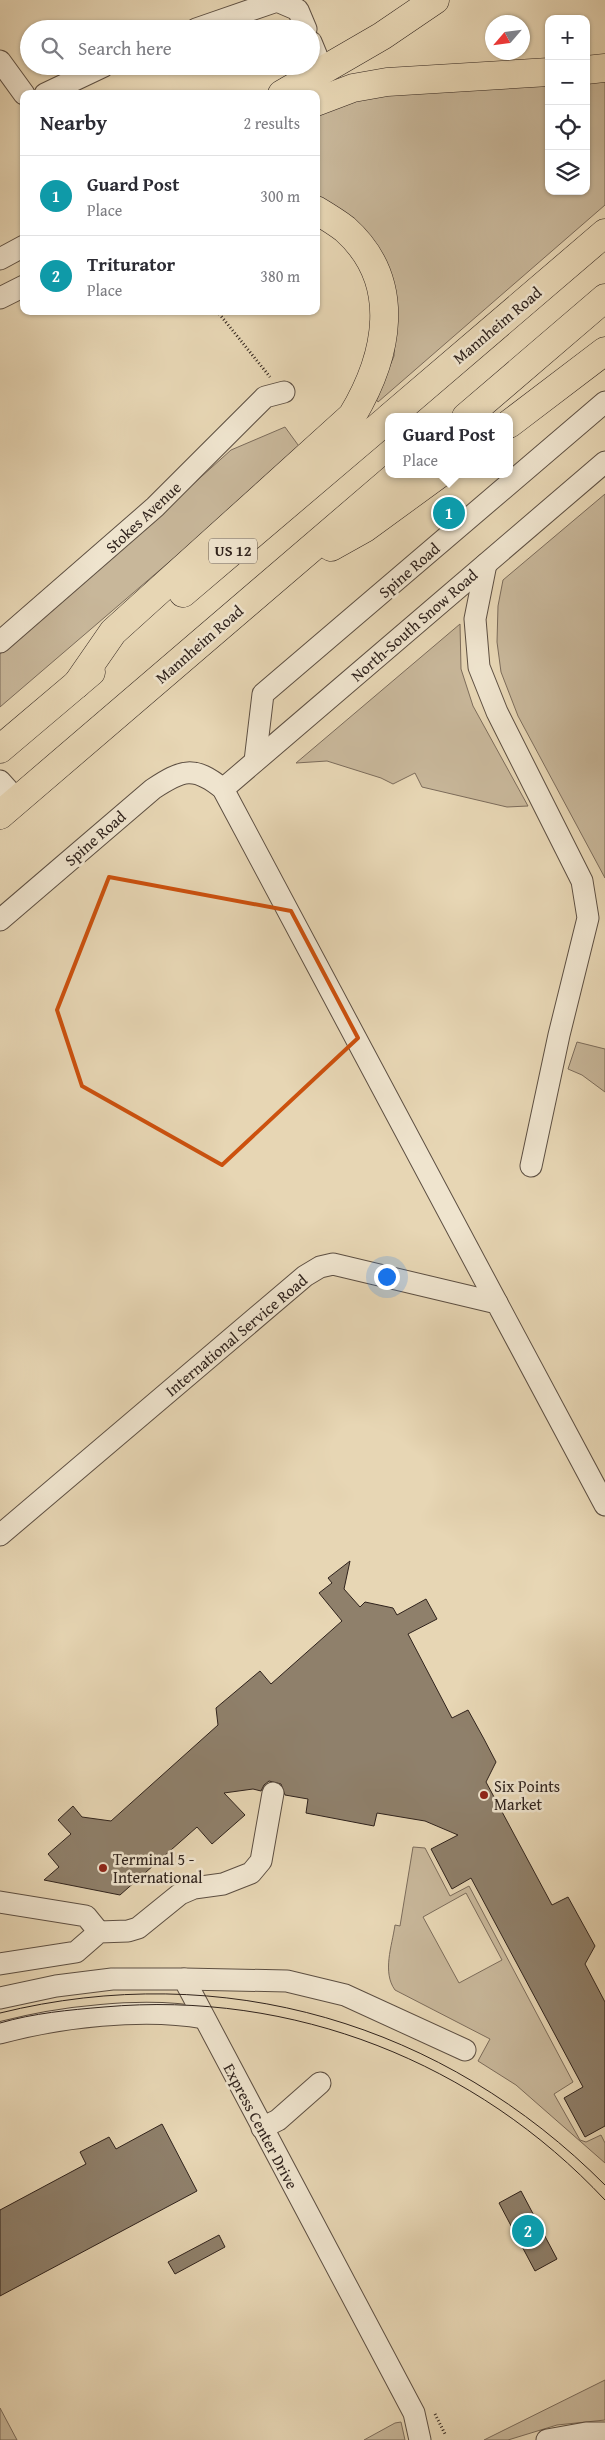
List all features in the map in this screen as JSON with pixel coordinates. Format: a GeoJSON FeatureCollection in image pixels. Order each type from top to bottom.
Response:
{"type":"FeatureCollection","features":[{"type":"Feature","properties":{"kind":"main road"},"geometry":{"type":"LineString","coordinates":[[320,73],[382,36],[435,0]]}},
{"type":"Feature","properties":{"kind":"main road"},"geometry":{"type":"LineString","coordinates":[[590,70],[605,68]]}},
{"type":"Feature","properties":{"kind":"main road"},"geometry":{"type":"LineString","coordinates":[[320,100],[353,88],[386,82],[545,72]]}},
{"type":"Feature","properties":{"kind":"main road"},"geometry":{"type":"LineString","coordinates":[[289,90],[316,75]]}},
{"type":"Feature","properties":{"kind":"main road"},"geometry":{"type":"LineString","coordinates":[[77,684],[113,632],[352,416],[366,394],[378,363],[384,337],[384,306],[381,287],[374,266],[362,250],[345,230],[320,213]]}},
{"type":"Feature","properties":{"kind":"main road","name":"Mannheim Road"},"geometry":{"type":"LineString","coordinates":[[395,413],[605,233]]}},
{"type":"Feature","properties":{"kind":"main road"},"geometry":{"type":"LineString","coordinates":[[471,413],[605,298]]}},
{"type":"Feature","properties":{"kind":"main road"},"geometry":{"type":"LineString","coordinates":[[513,421],[605,351]]}},
{"type":"Feature","properties":{"kind":"main road","name":"Mannheim Road"},"geometry":{"type":"LineString","coordinates":[[0,749],[385,421]]}},
{"type":"Feature","properties":{"kind":"main road","name":"Mannheim Road"},"geometry":{"type":"LineString","coordinates":[[6,799],[279,575],[393,478]]}},
{"type":"Feature","properties":{"kind":"main road"},"geometry":{"type":"LineString","coordinates":[[279,575],[365,528],[434,478]]}},
{"type":"Feature","properties":{"kind":"street"},"geometry":{"type":"LineString","coordinates":[[222,20],[277,1],[298,10],[302,20]]}},
{"type":"Feature","properties":{"kind":"street"},"geometry":{"type":"LineString","coordinates":[[0,62],[21,90]]}},
{"type":"Feature","properties":{"kind":"street"},"geometry":{"type":"LineString","coordinates":[[320,64],[323,71]]}},
{"type":"Feature","properties":{"kind":"street"},"geometry":{"type":"LineString","coordinates":[[53,90],[85,75]]}},
{"type":"Feature","properties":{"kind":"street"},"geometry":{"type":"LineString","coordinates":[[0,259],[20,248]]}},
{"type":"Feature","properties":{"kind":"street"},"geometry":{"type":"LineString","coordinates":[[0,298],[20,288]]}},
{"type":"Feature","properties":{"kind":"street","name":"Stokes Avenue"},"geometry":{"type":"LineString","coordinates":[[0,642],[155,507],[265,397],[284,392]]}},
{"type":"Feature","properties":{"kind":"street","name":"Spine Road"},"geometry":{"type":"LineString","coordinates":[[255,761],[263,694],[605,402]]}},
{"type":"Feature","properties":{"kind":"street","name":"North-South Snow Road"},"geometry":{"type":"LineString","coordinates":[[223,789],[605,462]]}},
{"type":"Feature","properties":{"kind":"street"},"geometry":{"type":"LineString","coordinates":[[486,564],[475,619],[480,667],[497,712],[582,881],[588,918],[559,1035],[531,1166]]}},
{"type":"Feature","properties":{"kind":"street","name":"Spine Road"},"geometry":{"type":"LineString","coordinates":[[0,920],[153,789],[174,775],[191,773],[206,776],[223,789]]}},
{"type":"Feature","properties":{"kind":"street"},"geometry":{"type":"LineString","coordinates":[[223,789],[605,1505]]}},
{"type":"Feature","properties":{"kind":"street","name":"International Service Road"},"geometry":{"type":"LineString","coordinates":[[0,1534],[298,1282],[320,1267],[333,1264],[497,1303]]}},
{"type":"Feature","properties":{"kind":"street"},"geometry":{"type":"LineString","coordinates":[[0,1964],[76,1952],[100,1932],[128,1931],[138,1928],[180,1894],[194,1888],[223,1884],[251,1873],[261,1861],[273,1793]]}},
{"type":"Feature","properties":{"kind":"street"},"geometry":{"type":"LineString","coordinates":[[0,1902],[86,1916],[100,1932]]}},
{"type":"Feature","properties":{"kind":"street"},"geometry":{"type":"LineString","coordinates":[[0,1998],[56,1986],[103,1980],[184,1978],[287,1981],[346,1995],[466,2050]]}},
{"type":"Feature","properties":{"kind":"street","name":"Express Center Drive"},"geometry":{"type":"LineString","coordinates":[[184,1978],[414,2413],[420,2440]]}},
{"type":"Feature","properties":{"kind":"street"},"geometry":{"type":"LineString","coordinates":[[0,2033],[23,2027],[116,2016],[179,2014],[204,2018]]}},
{"type":"Feature","properties":{"kind":"street"},"geometry":{"type":"LineString","coordinates":[[262,2128],[278,2120],[320,2083]]}},
{"type":"Feature","properties":{"kind":"street"},"geometry":{"type":"LineString","coordinates":[[547,2440],[586,2433],[605,2433]]}},
{"type":"Feature","properties":{"kind":"path"},"geometry":{"type":"LineString","coordinates":[[220,315],[258,365],[284,392]]}},
{"type":"Feature","properties":{"kind":"highlighted area"},"geometry":{"type":"Polygon","coordinates":[[[109,877],[291,911],[358,1038],[222,1165],[82,1086],[57,1010],[109,877]]]}},
{"type":"Feature","properties":{"kind":"shaded area"},"geometry":{"type":"Polygon","coordinates":[[[605,76],[605,205],[378,402],[376,399],[394,356],[396,315],[320,203],[320,109],[360,95],[545,79],[545,195],[590,195],[590,77],[605,76]]]}},
{"type":"Feature","properties":{"kind":"shaded area"},"geometry":{"type":"Polygon","coordinates":[[[285,427],[301,449],[0,707],[0,654],[74,591],[231,450],[285,427]]]}},
{"type":"Feature","properties":{"kind":"shaded area"},"geometry":{"type":"Polygon","coordinates":[[[605,494],[605,878],[518,716],[501,672],[497,642],[498,606],[503,580],[605,494]]]}},
{"type":"Feature","properties":{"kind":"shaded area"},"geometry":{"type":"Polygon","coordinates":[[[460,624],[461,669],[473,706],[528,806],[507,807],[422,787],[415,773],[393,784],[381,778],[327,761],[296,763],[460,624]]]}},
{"type":"Feature","properties":{"kind":"shaded area"},"geometry":{"type":"Polygon","coordinates":[[[577,1042],[605,1049],[605,1092],[582,1075],[568,1069],[577,1042]]]}},
{"type":"Feature","properties":{"kind":"shaded area"},"geometry":{"type":"Polygon","coordinates":[[[413,1847],[425,1848],[450,1896],[469,1886],[573,2082],[554,2094],[580,2140],[586,2142],[601,2135],[605,2143],[605,2163],[516,2085],[478,2061],[490,2039],[395,1990],[391,1983],[388,1967],[395,1925],[400,1926],[413,1847]],[[466,1893],[423,1917],[459,1983],[502,1960],[466,1893]]]}},
{"type":"Feature","properties":{"kind":"shaded area"},"geometry":{"type":"Polygon","coordinates":[[[605,2380],[605,2420],[557,2425],[508,2440],[484,2440],[605,2380]]]}},
{"type":"Feature","properties":{"kind":"shaded area"},"geometry":{"type":"Polygon","coordinates":[[[0,2408],[17,2440],[0,2440],[0,2408]]]}},
{"type":"Feature","properties":{"kind":"shaded area"},"geometry":{"type":"Polygon","coordinates":[[[401,2422],[405,2440],[364,2440],[395,2423],[401,2422]]]}},
{"type":"Feature","properties":{"kind":"building","name":"Terminal 5 - International"},"geometry":{"type":"Polygon","coordinates":[[[350,1561],[344,1589],[360,1607],[365,1602],[393,1608],[397,1615],[426,1599],[437,1619],[408,1634],[452,1718],[468,1710],[484,1739],[496,1762],[486,1782],[552,1905],[568,1897],[595,1946],[585,1964],[605,2002],[605,2126],[585,2137],[564,2098],[583,2087],[471,1878],[452,1889],[431,1849],[458,1835],[425,1821],[377,1813],[374,1826],[306,1813],[308,1799],[285,1795],[281,1784],[269,1781],[261,1791],[253,1789],[224,1793],[245,1815],[212,1844],[197,1827],[120,1895],[44,1880],[59,1867],[48,1854],[71,1834],[58,1820],[73,1806],[82,1817],[111,1821],[218,1725],[216,1708],[260,1671],[271,1684],[342,1621],[319,1593],[332,1583],[328,1578],[350,1561]]]}},
{"type":"Feature","properties":{"kind":"building"},"geometry":{"type":"Polygon","coordinates":[[[162,2124],[197,2191],[0,2296],[0,2210],[86,2164],[80,2152],[109,2137],[116,2149],[162,2124]]]}},
{"type":"Feature","properties":{"kind":"building"},"geometry":{"type":"Polygon","coordinates":[[[521,2191],[557,2259],[535,2271],[499,2203],[521,2191]]]}},
{"type":"Feature","properties":{"kind":"building"},"geometry":{"type":"Polygon","coordinates":[[[219,2235],[225,2247],[175,2274],[168,2262],[219,2235]]]}},
{"type":"Feature","properties":{"kind":"tram line"},"geometry":{"type":"LineString","coordinates":[[0,2013],[83,1998],[166,1994],[247,2001],[326,2018],[402,2045],[474,2082],[542,2129],[605,2185]]}},
{"type":"Feature","properties":{"kind":"tram line"},"geometry":{"type":"LineString","coordinates":[[0,2023],[39,2014],[78,2009],[175,2005],[244,2011],[312,2024],[377,2045],[440,2074],[499,2109],[554,2151],[605,2200]]}},
{"type":"Feature","properties":{"kind":"place","name":"Guard Post"},"geometry":{"type":"Point","coordinates":[449,513]}},
{"type":"Feature","properties":{"kind":"place","name":"Six Points Market"},"geometry":{"type":"Point","coordinates":[484,1795]}},
{"type":"Feature","properties":{"kind":"place","name":"Terminal 5 - International"},"geometry":{"type":"Point","coordinates":[103,1868]}},
{"type":"Feature","properties":{"kind":"place","name":"Triturator"},"geometry":{"type":"Point","coordinates":[528,2231]}}]}
